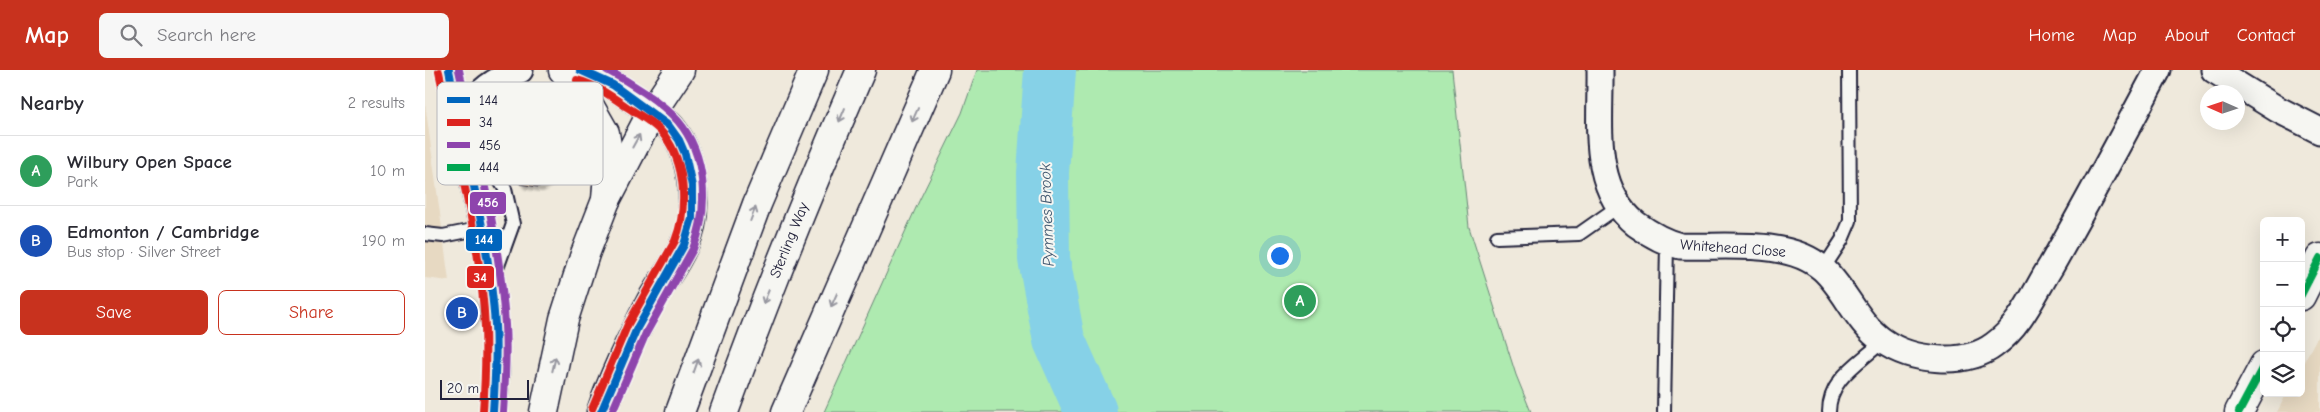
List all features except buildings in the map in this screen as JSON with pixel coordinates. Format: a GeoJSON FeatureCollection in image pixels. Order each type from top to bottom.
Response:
{"type":"FeatureCollection","features":[{"type":"Feature","properties":{"kind":"main road"},"geometry":{"type":"LineString","coordinates":[[563,70],[573,82]]}},
{"type":"Feature","properties":{"kind":"main road"},"geometry":{"type":"LineString","coordinates":[[580,70],[593,73],[652,112],[672,128],[686,154],[692,185],[693,214],[685,244],[652,300],[627,349],[601,412]]}},
{"type":"Feature","properties":{"kind":"main road"},"geometry":{"type":"LineString","coordinates":[[544,412],[564,320],[585,254],[606,200],[652,112],[680,70]]}},
{"type":"Feature","properties":{"kind":"main road"},"geometry":{"type":"LineString","coordinates":[[680,412],[757,204],[815,70]]}},
{"type":"Feature","properties":{"kind":"main road","name":"Sterling Way"},"geometry":{"type":"LineString","coordinates":[[724,412],[757,321],[807,194],[861,70]]}},
{"type":"Feature","properties":{"kind":"main road"},"geometry":{"type":"LineString","coordinates":[[785,412],[935,70]]}},
{"type":"Feature","properties":{"kind":"main road"},"geometry":{"type":"LineString","coordinates":[[603,130],[609,159],[606,200]]}},
{"type":"Feature","properties":{"kind":"main road"},"geometry":{"type":"LineString","coordinates":[[2305,288],[2320,258]]}},
{"type":"Feature","properties":{"kind":"main road"},"geometry":{"type":"LineString","coordinates":[[2239,412],[2260,373]]}},
{"type":"Feature","properties":{"kind":"street"},"geometry":{"type":"LineString","coordinates":[[494,82],[520,70]]}},
{"type":"Feature","properties":{"kind":"street","name":"Whitehead Close"},"geometry":{"type":"LineString","coordinates":[[1600,70],[1601,148],[1604,175],[1609,190],[1628,217],[1646,232],[1667,243],[1680,246],[1779,249],[1799,254],[1823,269],[1865,326],[1883,341],[1896,349],[1915,355],[1945,359],[1971,356],[1993,346],[2016,324],[2085,207],[2158,70]]}},
{"type":"Feature","properties":{"kind":"street"},"geometry":{"type":"LineString","coordinates":[[2214,70],[2277,109],[2320,131]]}},
{"type":"Feature","properties":{"kind":"street"},"geometry":{"type":"LineString","coordinates":[[474,185],[493,282],[498,357],[493,412]]}},
{"type":"Feature","properties":{"kind":"lane"},"geometry":{"type":"LineString","coordinates":[[1823,269],[1842,240],[1850,221],[1849,70]]}},
{"type":"Feature","properties":{"kind":"lane"},"geometry":{"type":"LineString","coordinates":[[493,282],[513,224],[502,185]]}},
{"type":"Feature","properties":{"kind":"lane"},"geometry":{"type":"LineString","coordinates":[[1497,237],[1579,234],[1619,206]]}},
{"type":"Feature","properties":{"kind":"lane"},"geometry":{"type":"LineString","coordinates":[[425,234],[443,236],[483,228]]}},
{"type":"Feature","properties":{"kind":"lane"},"geometry":{"type":"LineString","coordinates":[[1664,412],[1667,243]]}},
{"type":"Feature","properties":{"kind":"lane"},"geometry":{"type":"LineString","coordinates":[[1829,412],[1829,399],[1834,386],[1883,341]]}},
{"type":"Feature","properties":{"kind":"shaded area"},"geometry":{"type":"Polygon","coordinates":[[[425,103],[443,236],[449,281],[425,278],[425,103]]]}},
{"type":"Feature","properties":{"kind":"shaded area"},"geometry":{"type":"Polygon","coordinates":[[[2320,332],[2320,412],[2277,412],[2285,397],[2305,397],[2305,360],[2320,332]]]}},
{"type":"Feature","properties":{"kind":"green space"},"geometry":{"type":"Polygon","coordinates":[[[977,70],[1452,70],[1469,227],[1516,375],[1531,412],[824,412],[919,201],[962,113],[977,70]]]}},
{"type":"Feature","properties":{"kind":"waterway","name":"Pymmes Brook"},"geometry":{"type":"LineString","coordinates":[[1050,70],[1043,173],[1044,259],[1059,340],[1091,412]]}},
{"type":"Feature","properties":{"kind":"transit line","name":"144"},"geometry":{"type":"LineString","coordinates":[[449,70],[452,82]]}},
{"type":"Feature","properties":{"kind":"transit line","name":"456"},"geometry":{"type":"LineString","coordinates":[[459,70],[462,82]]}},
{"type":"Feature","properties":{"kind":"transit line","name":"144"},"geometry":{"type":"LineString","coordinates":[[580,70],[613,85],[669,126],[679,140],[685,154],[692,186],[692,218],[684,245],[637,328],[601,412]]}},
{"type":"Feature","properties":{"kind":"transit line","name":"456"},"geometry":{"type":"LineString","coordinates":[[607,70],[654,99],[678,121],[688,135],[695,150],[700,166],[703,200],[698,233],[693,249],[646,333],[612,412]]}},
{"type":"Feature","properties":{"kind":"transit line","name":"34"},"geometry":{"type":"LineString","coordinates":[[439,72],[441,82]]}},
{"type":"Feature","properties":{"kind":"transit line","name":"34"},"geometry":{"type":"LineString","coordinates":[[577,80],[583,82]]}},
{"type":"Feature","properties":{"kind":"transit line","name":"34"},"geometry":{"type":"LineString","coordinates":[[592,409],[628,324],[675,241],[682,215],[683,201],[681,173],[677,159],[664,135],[647,119],[603,91]]}},
{"type":"Feature","properties":{"kind":"transit line","name":"34"},"geometry":{"type":"LineString","coordinates":[[464,185],[479,263],[483,295],[485,327],[483,411]]}},
{"type":"Feature","properties":{"kind":"transit line","name":"144"},"geometry":{"type":"LineString","coordinates":[[474,185],[488,260],[495,325],[496,347],[493,412]]}},
{"type":"Feature","properties":{"kind":"transit line","name":"456"},"geometry":{"type":"LineString","coordinates":[[485,185],[498,260],[506,336],[503,412]]}},
{"type":"Feature","properties":{"kind":"transit line","name":"444"},"geometry":{"type":"LineString","coordinates":[[2305,287],[2320,258]]}},
{"type":"Feature","properties":{"kind":"transit line","name":"444"},"geometry":{"type":"LineString","coordinates":[[2239,412],[2260,373]]}},
{"type":"Feature","properties":{"kind":"place","name":"Wilbury Open Space"},"geometry":{"type":"Point","coordinates":[1300,301]}},
{"type":"Feature","properties":{"kind":"place","name":"Edmonton / Cambridge"},"geometry":{"type":"Point","coordinates":[462,313]}}]}
